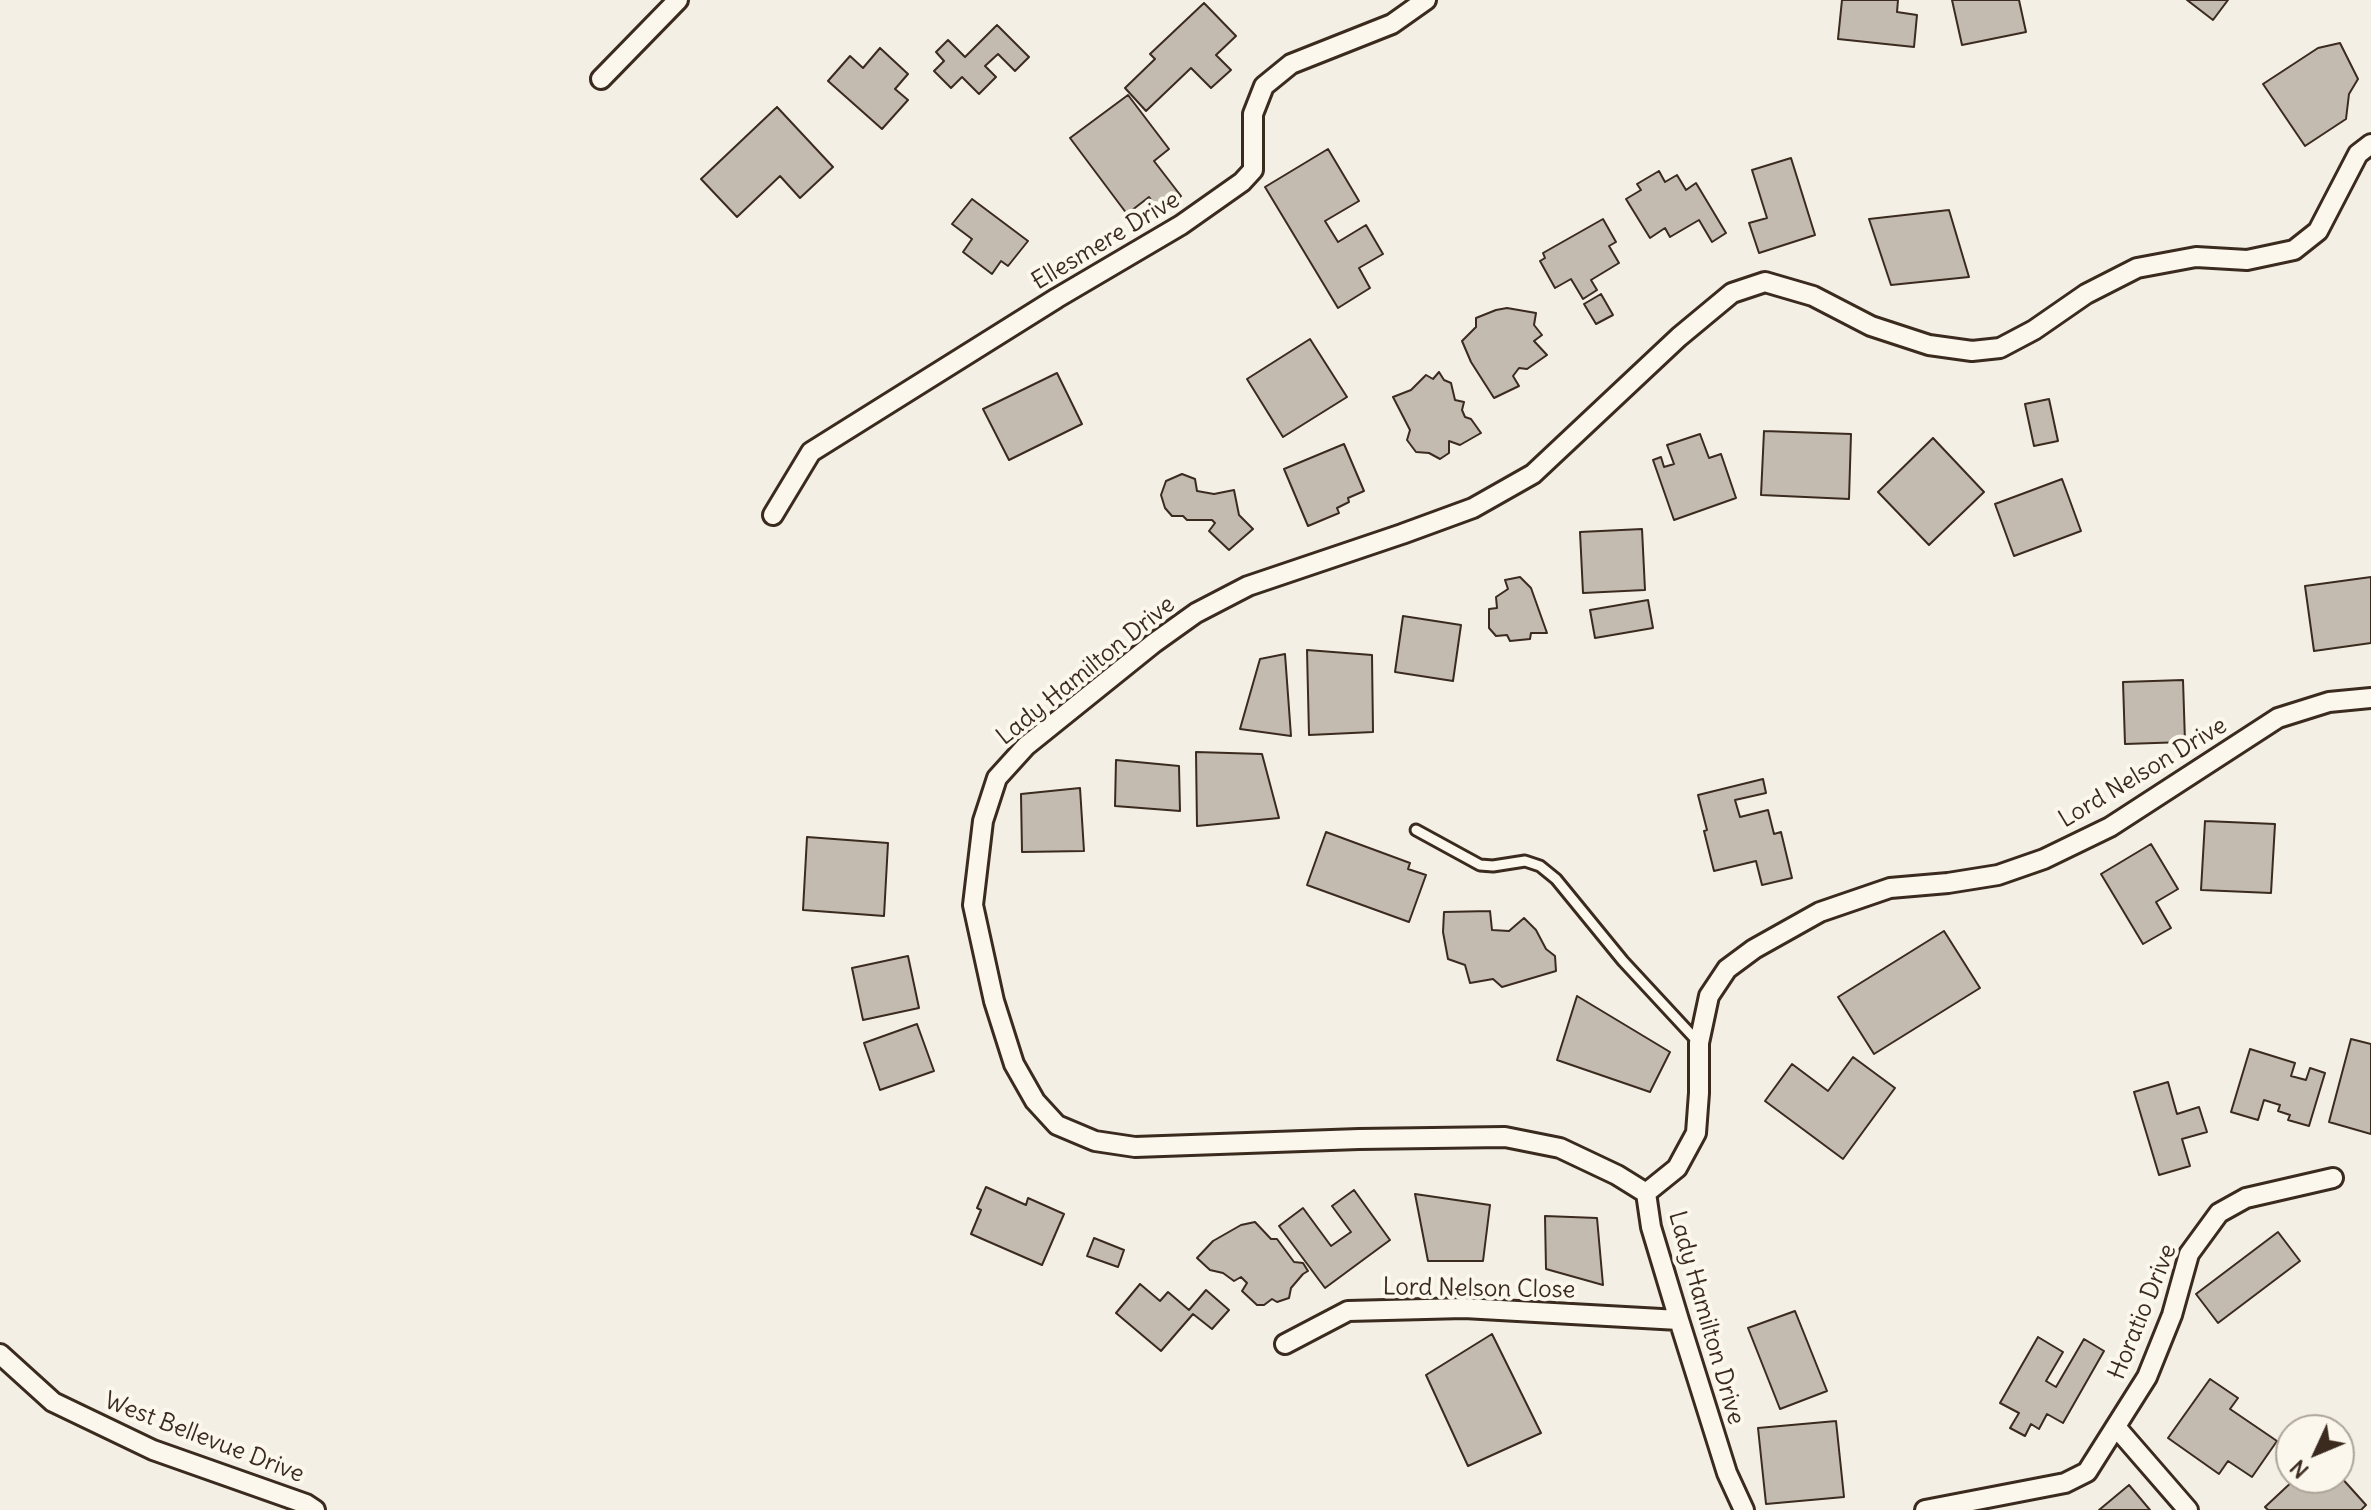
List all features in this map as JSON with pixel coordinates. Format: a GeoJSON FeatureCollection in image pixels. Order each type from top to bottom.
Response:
{"type":"FeatureCollection","features":[{"type":"Feature","properties":{"kind":"street"},"geometry":{"type":"LineString","coordinates":[[601,79],[678,0]]}},
{"type":"Feature","properties":{"kind":"street","name":"Ellesmere Drive"},"geometry":{"type":"LineString","coordinates":[[773,515],[811,452],[1057,298],[1181,225],[1242,182],[1253,170],[1253,114],[1264,86],[1282,71],[1291,64],[1392,24],[1426,0]]}},
{"type":"Feature","properties":{"kind":"street","name":"Lady Hamilton Drive"},"geometry":{"type":"LineString","coordinates":[[1744,1510],[1727,1473],[1679,1320],[1651,1227],[1646,1193],[1617,1175],[1560,1148],[1505,1137],[1135,1147],[1095,1141],[1057,1125],[1035,1101],[1014,1064],[994,1001],[973,905],[983,821],[997,778],[1026,746],[1196,613],[1248,586],[1473,508],[1533,474],[1679,337],[1732,293],[1765,282],[1813,296],[1871,326],[1929,345],[1972,351],[2000,348],[2034,330],[2086,294],[2137,268],[2196,257],[2247,260],[2294,250],[2318,231],[2358,154],[2371,144]]}},
{"type":"Feature","properties":{"kind":"street","name":"Lord Nelson Drive"},"geometry":{"type":"LineString","coordinates":[[1646,1193],[1677,1168],[1696,1133],[1699,1043],[1709,996],[1727,969],[1754,949],[1820,912],[1890,888],[1998,875],[2044,859],[2110,827],[2278,718],[2329,702],[2371,698]]}},
{"type":"Feature","properties":{"kind":"street","name":"Horatio Drive"},"geometry":{"type":"LineString","coordinates":[[1925,1510],[2065,1483],[2087,1472],[2147,1377],[2172,1315],[2189,1254],[2219,1213],[2246,1198],[2333,1178]]}},
{"type":"Feature","properties":{"kind":"street","name":"Lord Nelson Close"},"geometry":{"type":"LineString","coordinates":[[1285,1344],[1348,1311],[1464,1308],[1679,1320]]}},
{"type":"Feature","properties":{"kind":"street","name":"West Bellevue Drive"},"geometry":{"type":"LineString","coordinates":[[0,1354],[53,1402],[153,1450],[306,1504],[315,1510]]}},
{"type":"Feature","properties":{"kind":"street"},"geometry":{"type":"LineString","coordinates":[[2116,1427],[2188,1510]]}},
{"type":"Feature","properties":{"kind":"lane"},"geometry":{"type":"LineString","coordinates":[[1416,830],[1480,865],[1525,861],[1540,866],[1556,879],[1623,961],[1699,1043]]}},
{"type":"Feature","properties":{"kind":"building"},"geometry":{"type":"Polygon","coordinates":[[[1842,0],[1898,0],[1897,12],[1917,15],[1914,47],[1838,39],[1842,0]]]}},
{"type":"Feature","properties":{"kind":"building"},"geometry":{"type":"Polygon","coordinates":[[[1952,0],[2019,0],[2026,32],[1962,45],[1952,0]]]}},
{"type":"Feature","properties":{"kind":"building"},"geometry":{"type":"Polygon","coordinates":[[[2187,0],[2228,0],[2213,20],[2187,0]]]}},
{"type":"Feature","properties":{"kind":"building"},"geometry":{"type":"Polygon","coordinates":[[[1204,3],[1236,36],[1216,55],[1231,70],[1211,88],[1191,68],[1146,111],[1125,88],[1155,59],[1150,54],[1204,3]]]}},
{"type":"Feature","properties":{"kind":"building"},"geometry":{"type":"Polygon","coordinates":[[[997,25],[1029,57],[1015,71],[998,54],[985,66],[996,77],[979,94],[962,77],[951,88],[934,71],[944,61],[936,52],[948,40],[965,57],[997,25]]]}},
{"type":"Feature","properties":{"kind":"building"},"geometry":{"type":"Polygon","coordinates":[[[2340,43],[2358,79],[2349,94],[2346,119],[2305,146],[2263,84],[2318,48],[2340,43]]]}},
{"type":"Feature","properties":{"kind":"building"},"geometry":{"type":"Polygon","coordinates":[[[880,48],[908,74],[895,89],[908,100],[882,129],[828,81],[850,56],[863,68],[880,48]]]}},
{"type":"Feature","properties":{"kind":"building"},"geometry":{"type":"Polygon","coordinates":[[[1128,95],[1169,149],[1154,161],[1181,196],[1160,212],[1149,197],[1127,214],[1070,138],[1128,95]]]}},
{"type":"Feature","properties":{"kind":"building"},"geometry":{"type":"Polygon","coordinates":[[[777,107],[833,167],[800,198],[780,176],[737,217],[701,179],[777,107]]]}},
{"type":"Feature","properties":{"kind":"building"},"geometry":{"type":"Polygon","coordinates":[[[1328,149],[1359,201],[1325,221],[1338,242],[1366,225],[1383,254],[1359,268],[1370,288],[1338,308],[1265,187],[1328,149]]]}},
{"type":"Feature","properties":{"kind":"building"},"geometry":{"type":"Polygon","coordinates":[[[1791,158],[1815,235],[1759,253],[1749,223],[1767,218],[1752,170],[1791,158]]]}},
{"type":"Feature","properties":{"kind":"building"},"geometry":{"type":"Polygon","coordinates":[[[1659,171],[1665,182],[1677,175],[1686,190],[1696,183],[1726,233],[1712,242],[1699,220],[1670,237],[1665,228],[1650,238],[1626,199],[1641,190],[1637,184],[1659,171]]]}},
{"type":"Feature","properties":{"kind":"building"},"geometry":{"type":"Polygon","coordinates":[[[972,199],[1028,241],[1008,266],[1001,261],[992,274],[963,252],[972,239],[952,224],[972,199]]]}},
{"type":"Feature","properties":{"kind":"building"},"geometry":{"type":"Polygon","coordinates":[[[1949,210],[1969,277],[1891,285],[1869,219],[1949,210]]]}},
{"type":"Feature","properties":{"kind":"building"},"geometry":{"type":"Polygon","coordinates":[[[1603,219],[1616,242],[1609,246],[1619,263],[1591,280],[1597,290],[1583,299],[1571,279],[1555,288],[1540,261],[1545,258],[1543,253],[1603,219]]]}},
{"type":"Feature","properties":{"kind":"building"},"geometry":{"type":"Polygon","coordinates":[[[1601,294],[1613,315],[1596,324],[1584,304],[1601,294]]]}},
{"type":"Feature","properties":{"kind":"building"},"geometry":{"type":"Polygon","coordinates":[[[1507,308],[1536,313],[1534,325],[1542,335],[1534,341],[1547,355],[1527,369],[1519,368],[1513,376],[1519,386],[1494,398],[1471,362],[1462,341],[1476,327],[1476,318],[1507,308]]]}},
{"type":"Feature","properties":{"kind":"building"},"geometry":{"type":"Polygon","coordinates":[[[1310,339],[1347,397],[1283,437],[1247,379],[1310,339]]]}},
{"type":"Feature","properties":{"kind":"building"},"geometry":{"type":"Polygon","coordinates":[[[1439,372],[1444,380],[1451,383],[1455,400],[1464,402],[1462,410],[1465,417],[1471,419],[1481,433],[1460,445],[1449,441],[1449,453],[1440,459],[1429,453],[1416,452],[1407,440],[1410,430],[1393,397],[1411,390],[1426,375],[1433,379],[1439,372]]]}},
{"type":"Feature","properties":{"kind":"building"},"geometry":{"type":"Polygon","coordinates":[[[1057,373],[1082,424],[1009,460],[983,409],[1057,373]]]}},
{"type":"Feature","properties":{"kind":"building"},"geometry":{"type":"Polygon","coordinates":[[[2049,399],[2058,441],[2034,446],[2025,404],[2049,399]]]}},
{"type":"Feature","properties":{"kind":"building"},"geometry":{"type":"Polygon","coordinates":[[[1764,431],[1851,434],[1849,499],[1761,495],[1764,431]]]}},
{"type":"Feature","properties":{"kind":"building"},"geometry":{"type":"Polygon","coordinates":[[[1700,434],[1709,458],[1721,454],[1736,498],[1674,520],[1653,460],[1661,457],[1664,467],[1674,464],[1667,445],[1700,434]]]}},
{"type":"Feature","properties":{"kind":"building"},"geometry":{"type":"Polygon","coordinates":[[[1933,438],[1984,492],[1929,545],[1878,492],[1933,438]]]}},
{"type":"Feature","properties":{"kind":"building"},"geometry":{"type":"Polygon","coordinates":[[[1344,444],[1364,491],[1348,498],[1349,502],[1337,508],[1339,513],[1308,526],[1284,469],[1344,444]]]}},
{"type":"Feature","properties":{"kind":"building"},"geometry":{"type":"Polygon","coordinates":[[[1182,474],[1195,479],[1197,491],[1214,494],[1234,490],[1239,515],[1253,529],[1229,550],[1209,531],[1215,523],[1212,520],[1187,520],[1183,516],[1172,516],[1165,508],[1161,495],[1166,481],[1182,474]]]}},
{"type":"Feature","properties":{"kind":"building"},"geometry":{"type":"Polygon","coordinates":[[[2062,479],[2081,531],[2014,556],[1995,504],[2062,479]]]}},
{"type":"Feature","properties":{"kind":"building"},"geometry":{"type":"Polygon","coordinates":[[[1642,529],[1645,590],[1583,593],[1580,532],[1642,529]]]}},
{"type":"Feature","properties":{"kind":"building"},"geometry":{"type":"Polygon","coordinates":[[[1520,577],[1531,588],[1547,633],[1531,633],[1530,639],[1510,641],[1507,635],[1496,636],[1489,628],[1489,609],[1497,608],[1496,597],[1508,589],[1505,580],[1520,577]]]}},
{"type":"Feature","properties":{"kind":"building"},"geometry":{"type":"Polygon","coordinates":[[[2371,577],[2371,643],[2314,651],[2305,586],[2371,577]]]}},
{"type":"Feature","properties":{"kind":"building"},"geometry":{"type":"Polygon","coordinates":[[[1648,600],[1653,628],[1595,638],[1590,610],[1648,600]]]}},
{"type":"Feature","properties":{"kind":"building"},"geometry":{"type":"Polygon","coordinates":[[[1403,616],[1461,625],[1453,681],[1395,672],[1403,616]]]}},
{"type":"Feature","properties":{"kind":"building"},"geometry":{"type":"Polygon","coordinates":[[[1307,650],[1372,655],[1373,732],[1309,735],[1307,650]]]}},
{"type":"Feature","properties":{"kind":"building"},"geometry":{"type":"Polygon","coordinates":[[[1285,654],[1291,736],[1240,729],[1260,659],[1285,654]]]}},
{"type":"Feature","properties":{"kind":"building"},"geometry":{"type":"Polygon","coordinates":[[[2183,680],[2185,742],[2125,744],[2123,682],[2183,680]]]}},
{"type":"Feature","properties":{"kind":"building"},"geometry":{"type":"Polygon","coordinates":[[[1196,752],[1262,754],[1279,818],[1197,826],[1196,752]]]}},
{"type":"Feature","properties":{"kind":"building"},"geometry":{"type":"Polygon","coordinates":[[[1116,760],[1179,766],[1180,811],[1115,806],[1116,760]]]}},
{"type":"Feature","properties":{"kind":"building"},"geometry":{"type":"Polygon","coordinates":[[[1763,779],[1766,793],[1735,800],[1740,817],[1768,810],[1774,834],[1781,832],[1792,878],[1762,885],[1756,861],[1714,871],[1698,795],[1763,779]]]}},
{"type":"Feature","properties":{"kind":"building"},"geometry":{"type":"Polygon","coordinates":[[[1080,788],[1084,851],[1022,852],[1021,794],[1080,788]]]}},
{"type":"Feature","properties":{"kind":"building"},"geometry":{"type":"Polygon","coordinates":[[[2205,821],[2275,824],[2271,893],[2201,890],[2205,821]]]}},
{"type":"Feature","properties":{"kind":"building"},"geometry":{"type":"Polygon","coordinates":[[[1326,832],[1410,863],[1408,869],[1426,875],[1409,922],[1307,885],[1326,832]]]}},
{"type":"Feature","properties":{"kind":"building"},"geometry":{"type":"Polygon","coordinates":[[[807,837],[888,843],[884,916],[803,910],[807,837]]]}},
{"type":"Feature","properties":{"kind":"building"},"geometry":{"type":"Polygon","coordinates":[[[2151,844],[2178,889],[2156,902],[2171,928],[2143,944],[2101,874],[2151,844]]]}},
{"type":"Feature","properties":{"kind":"building"},"geometry":{"type":"Polygon","coordinates":[[[1490,911],[1492,930],[1509,931],[1524,918],[1536,930],[1546,949],[1555,956],[1556,971],[1502,987],[1493,979],[1470,983],[1465,965],[1448,959],[1443,932],[1444,912],[1490,911]]]}},
{"type":"Feature","properties":{"kind":"building"},"geometry":{"type":"Polygon","coordinates":[[[1944,931],[1980,988],[1874,1054],[1838,997],[1944,931]]]}},
{"type":"Feature","properties":{"kind":"building"},"geometry":{"type":"Polygon","coordinates":[[[908,956],[919,1008],[863,1020],[852,968],[908,956]]]}},
{"type":"Feature","properties":{"kind":"building"},"geometry":{"type":"Polygon","coordinates":[[[1577,996],[1670,1052],[1650,1092],[1557,1060],[1577,996]]]}},
{"type":"Feature","properties":{"kind":"building"},"geometry":{"type":"Polygon","coordinates":[[[917,1024],[934,1071],[880,1090],[864,1043],[917,1024]]]}},
{"type":"Feature","properties":{"kind":"building"},"geometry":{"type":"Polygon","coordinates":[[[2351,1039],[2371,1044],[2371,1134],[2329,1122],[2351,1039]]]}},
{"type":"Feature","properties":{"kind":"building"},"geometry":{"type":"Polygon","coordinates":[[[2250,1049],[2295,1063],[2291,1076],[2306,1080],[2310,1068],[2325,1073],[2309,1126],[2288,1120],[2290,1115],[2278,1111],[2280,1105],[2264,1100],[2258,1120],[2231,1112],[2250,1049]]]}},
{"type":"Feature","properties":{"kind":"building"},"geometry":{"type":"Polygon","coordinates":[[[1853,1057],[1895,1088],[1843,1159],[1765,1101],[1792,1064],[1828,1091],[1853,1057]]]}},
{"type":"Feature","properties":{"kind":"building"},"geometry":{"type":"Polygon","coordinates":[[[2168,1082],[2177,1114],[2199,1107],[2207,1132],[2182,1139],[2190,1166],[2159,1175],[2134,1092],[2168,1082]]]}},
{"type":"Feature","properties":{"kind":"building"},"geometry":{"type":"Polygon","coordinates":[[[986,1187],[1026,1205],[1028,1198],[1064,1214],[1042,1265],[971,1234],[986,1187]]]}},
{"type":"Feature","properties":{"kind":"building"},"geometry":{"type":"Polygon","coordinates":[[[1354,1190],[1390,1240],[1325,1288],[1279,1226],[1303,1208],[1331,1246],[1351,1232],[1332,1206],[1354,1190]]]}},
{"type":"Feature","properties":{"kind":"building"},"geometry":{"type":"Polygon","coordinates":[[[1415,1194],[1490,1205],[1483,1261],[1428,1261],[1415,1194]]]}},
{"type":"Feature","properties":{"kind":"building"},"geometry":{"type":"Polygon","coordinates":[[[1545,1216],[1597,1218],[1603,1285],[1546,1269],[1545,1216]]]}},
{"type":"Feature","properties":{"kind":"building"},"geometry":{"type":"Polygon","coordinates":[[[1255,1222],[1271,1239],[1277,1239],[1294,1262],[1303,1263],[1308,1271],[1291,1288],[1289,1298],[1277,1302],[1272,1299],[1264,1305],[1257,1305],[1242,1291],[1247,1283],[1241,1277],[1234,1281],[1223,1273],[1210,1270],[1197,1258],[1213,1241],[1241,1225],[1255,1222]]]}},
{"type":"Feature","properties":{"kind":"building"},"geometry":{"type":"Polygon","coordinates":[[[2278,1232],[2300,1261],[2218,1323],[2196,1294],[2278,1232]]]}},
{"type":"Feature","properties":{"kind":"building"},"geometry":{"type":"Polygon","coordinates":[[[1094,1238],[1124,1250],[1118,1267],[1087,1256],[1094,1238]]]}},
{"type":"Feature","properties":{"kind":"building"},"geometry":{"type":"Polygon","coordinates":[[[1140,1284],[1160,1301],[1168,1292],[1189,1310],[1206,1290],[1229,1310],[1212,1329],[1193,1314],[1161,1351],[1116,1313],[1140,1284]]]}},
{"type":"Feature","properties":{"kind":"building"},"geometry":{"type":"Polygon","coordinates":[[[1795,1311],[1827,1391],[1780,1409],[1748,1328],[1795,1311]]]}},
{"type":"Feature","properties":{"kind":"building"},"geometry":{"type":"Polygon","coordinates":[[[1492,1334],[1541,1433],[1468,1466],[1426,1375],[1492,1334]]]}},
{"type":"Feature","properties":{"kind":"building"},"geometry":{"type":"Polygon","coordinates":[[[2038,1337],[2063,1352],[2046,1381],[2056,1387],[2084,1339],[2104,1351],[2063,1423],[2047,1414],[2039,1429],[2031,1424],[2025,1436],[2010,1428],[2019,1413],[2000,1403],[2038,1337]]]}},
{"type":"Feature","properties":{"kind":"building"},"geometry":{"type":"Polygon","coordinates":[[[2210,1379],[2238,1398],[2230,1409],[2275,1440],[2275,1444],[2252,1477],[2228,1461],[2219,1474],[2168,1438],[2210,1379]]]}},
{"type":"Feature","properties":{"kind":"building"},"geometry":{"type":"Polygon","coordinates":[[[1836,1421],[1844,1497],[1766,1504],[1758,1428],[1836,1421]]]}},
{"type":"Feature","properties":{"kind":"building"},"geometry":{"type":"Polygon","coordinates":[[[2129,1485],[2150,1510],[2099,1510],[2129,1485]]]}},
{"type":"Feature","properties":{"kind":"building"},"geometry":{"type":"Polygon","coordinates":[[[2355,1493],[2366,1505],[2361,1510],[2268,1510],[2265,1507],[2279,1494],[2355,1493]]]}}]}
